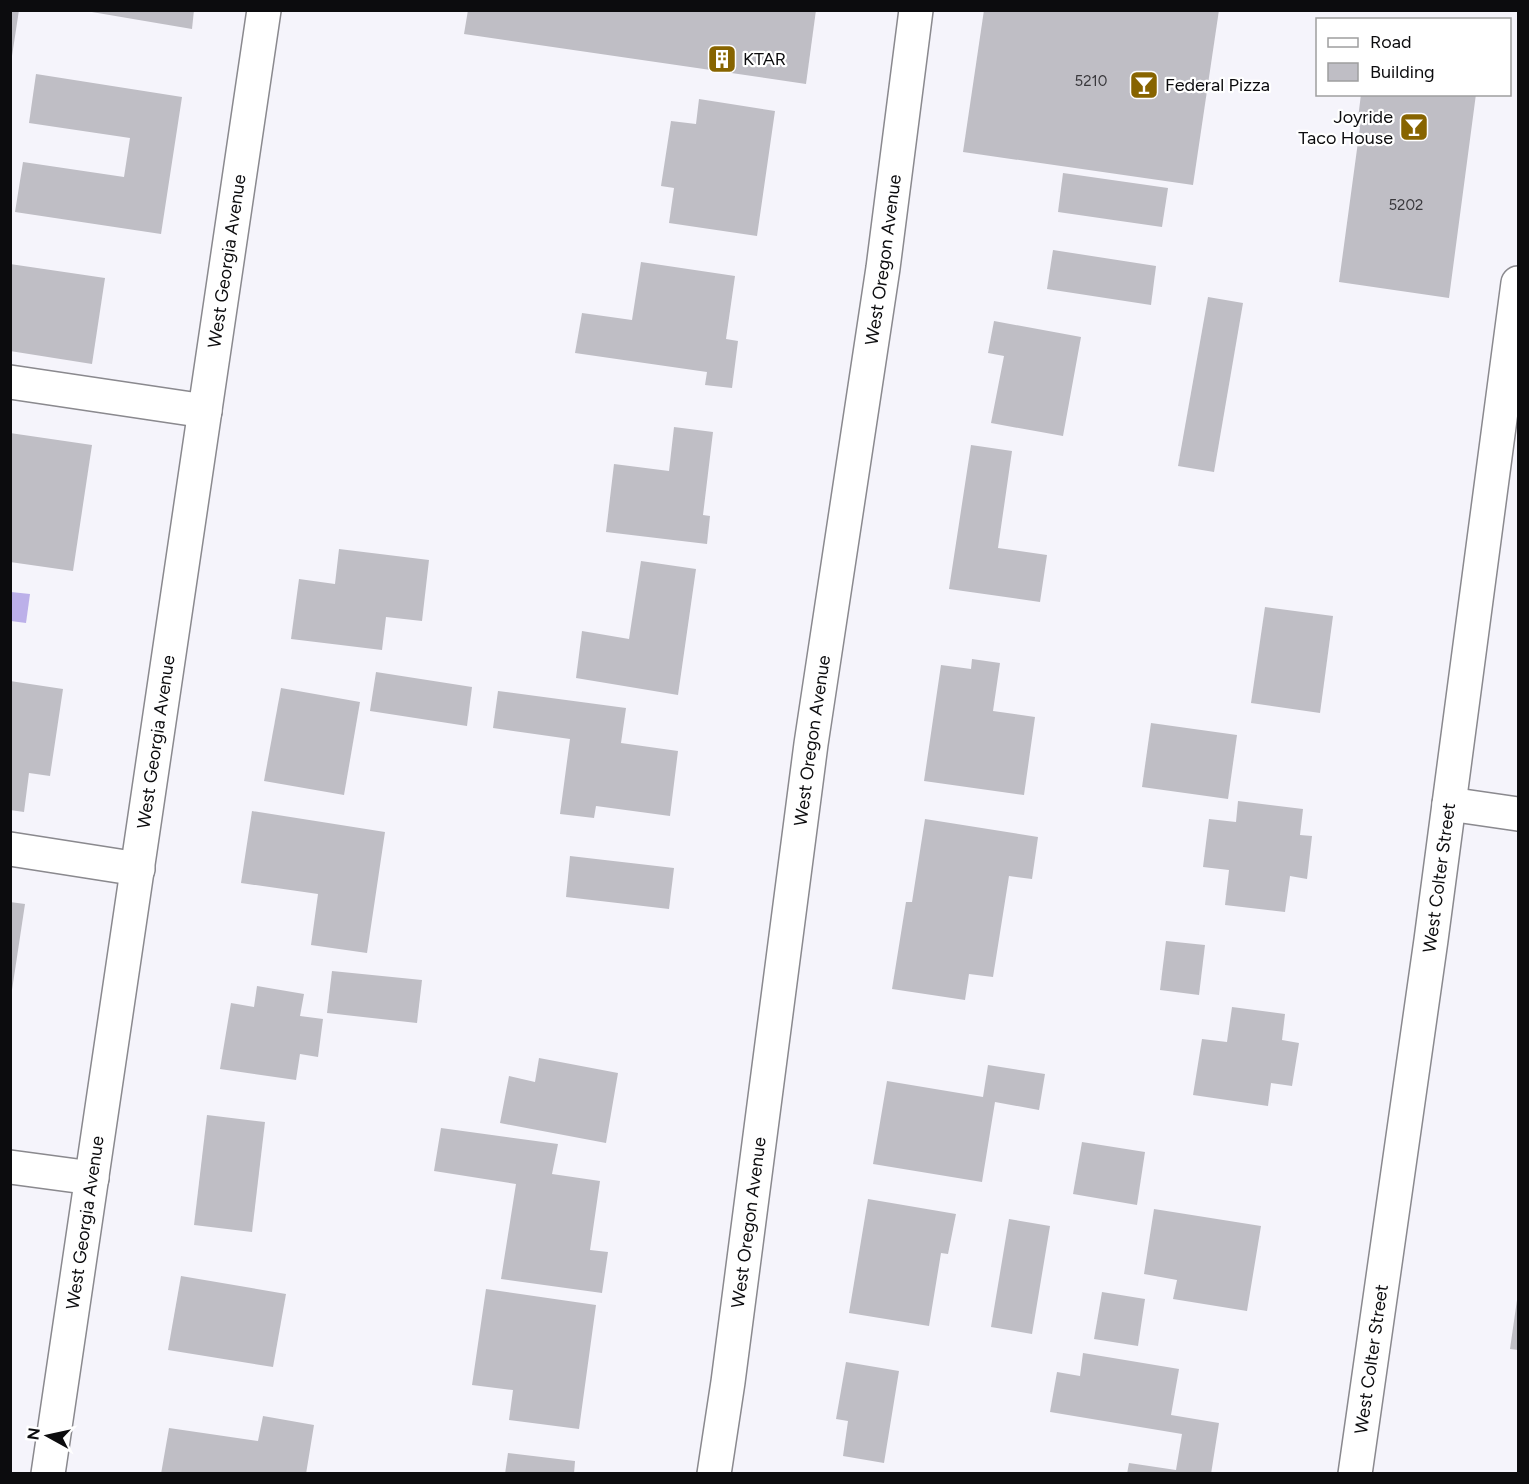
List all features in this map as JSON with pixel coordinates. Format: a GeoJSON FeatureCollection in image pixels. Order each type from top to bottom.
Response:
{"type":"FeatureCollection","features":[{"type":"Feature","properties":{"kind":"street","name":"West Georgia Avenue"},"geometry":{"type":"LineString","coordinates":[[48,1473],[264,10]]}},
{"type":"Feature","properties":{"kind":"street","name":"West Oregon Avenue"},"geometry":{"type":"LineString","coordinates":[[714,1473],[730,1370],[811,744],[883,268],[916,10]]}},
{"type":"Feature","properties":{"kind":"street","name":"West Colter Street"},"geometry":{"type":"LineString","coordinates":[[1355,1473],[1515,332],[1518,283]]}},
{"type":"Feature","properties":{"kind":"street"},"geometry":{"type":"LineString","coordinates":[[10,382],[205,411]]}},
{"type":"Feature","properties":{"kind":"street"},"geometry":{"type":"LineString","coordinates":[[1449,804],[1518,814]]}},
{"type":"Feature","properties":{"kind":"street"},"geometry":{"type":"LineString","coordinates":[[10,849],[138,869]]}},
{"type":"Feature","properties":{"kind":"street"},"geometry":{"type":"LineString","coordinates":[[12,1175],[92,1178]]}},
{"type":"Feature","properties":{"kind":"shaded area"},"geometry":{"type":"Polygon","coordinates":[[[11,592],[30,594],[26,623],[11,621],[11,592]]]}},
{"type":"Feature","properties":{"kind":"building"},"geometry":{"type":"Polygon","coordinates":[[[10,10],[19,10],[12,56],[10,55],[10,10]]]}},
{"type":"Feature","properties":{"kind":"building"},"geometry":{"type":"Polygon","coordinates":[[[80,10],[194,10],[192,29],[80,10]]]}},
{"type":"Feature","properties":{"kind":"building","name":"KTAR"},"geometry":{"type":"Polygon","coordinates":[[[468,10],[816,10],[806,84],[464,34],[468,10]]]}},
{"type":"Feature","properties":{"kind":"building"},"geometry":{"type":"Polygon","coordinates":[[[984,10],[1219,10],[1193,185],[963,152],[984,10]]]}},
{"type":"Feature","properties":{"kind":"building"},"geometry":{"type":"Polygon","coordinates":[[[36,74],[182,97],[161,234],[15,212],[23,162],[124,177],[130,138],[29,123],[36,74]]]}},
{"type":"Feature","properties":{"kind":"building"},"geometry":{"type":"Polygon","coordinates":[[[1361,96],[1476,96],[1449,298],[1339,282],[1360,127],[1357,127],[1361,96]]]}},
{"type":"Feature","properties":{"kind":"building"},"geometry":{"type":"Polygon","coordinates":[[[699,99],[775,111],[757,236],[669,223],[674,188],[661,186],[671,121],[696,124],[699,99]]]}},
{"type":"Feature","properties":{"kind":"building"},"geometry":{"type":"Polygon","coordinates":[[[1063,173],[1168,188],[1162,227],[1058,212],[1063,173]]]}},
{"type":"Feature","properties":{"kind":"building"},"geometry":{"type":"Polygon","coordinates":[[[1053,250],[1156,266],[1151,305],[1047,289],[1053,250]]]}},
{"type":"Feature","properties":{"kind":"building"},"geometry":{"type":"Polygon","coordinates":[[[641,262],[735,276],[726,339],[738,341],[732,388],[705,385],[707,372],[575,353],[582,313],[632,320],[641,262]]]}},
{"type":"Feature","properties":{"kind":"building"},"geometry":{"type":"Polygon","coordinates":[[[10,264],[105,278],[92,364],[10,351],[10,264]]]}},
{"type":"Feature","properties":{"kind":"building"},"geometry":{"type":"Polygon","coordinates":[[[1208,297],[1243,303],[1214,472],[1178,466],[1208,297]]]}},
{"type":"Feature","properties":{"kind":"building"},"geometry":{"type":"Polygon","coordinates":[[[994,321],[1081,337],[1063,436],[991,423],[1004,356],[988,353],[994,321]]]}},
{"type":"Feature","properties":{"kind":"building"},"geometry":{"type":"Polygon","coordinates":[[[674,427],[713,432],[703,515],[710,516],[707,544],[606,532],[614,464],[669,471],[674,427]]]}},
{"type":"Feature","properties":{"kind":"building"},"geometry":{"type":"Polygon","coordinates":[[[10,433],[92,445],[73,571],[10,562],[10,433]]]}},
{"type":"Feature","properties":{"kind":"building"},"geometry":{"type":"Polygon","coordinates":[[[971,445],[1012,451],[998,548],[1047,555],[1040,602],[949,589],[971,445]]]}},
{"type":"Feature","properties":{"kind":"building"},"geometry":{"type":"Polygon","coordinates":[[[339,549],[429,560],[422,621],[386,617],[382,650],[291,639],[299,579],[335,584],[339,549]]]}},
{"type":"Feature","properties":{"kind":"building"},"geometry":{"type":"Polygon","coordinates":[[[641,561],[696,569],[678,695],[576,678],[582,631],[629,639],[641,561]]]}},
{"type":"Feature","properties":{"kind":"building"},"geometry":{"type":"Polygon","coordinates":[[[1265,607],[1333,616],[1320,713],[1251,703],[1265,607]]]}},
{"type":"Feature","properties":{"kind":"building"},"geometry":{"type":"Polygon","coordinates":[[[972,659],[1000,663],[993,711],[1035,717],[1024,795],[924,781],[941,665],[971,669],[972,659]]]}},
{"type":"Feature","properties":{"kind":"building"},"geometry":{"type":"Polygon","coordinates":[[[376,672],[472,687],[467,726],[370,711],[376,672]]]}},
{"type":"Feature","properties":{"kind":"building"},"geometry":{"type":"Polygon","coordinates":[[[10,681],[63,689],[50,776],[29,773],[24,812],[10,810],[10,681]]]}},
{"type":"Feature","properties":{"kind":"building"},"geometry":{"type":"Polygon","coordinates":[[[281,688],[360,702],[344,795],[264,781],[281,688]]]}},
{"type":"Feature","properties":{"kind":"building"},"geometry":{"type":"Polygon","coordinates":[[[498,691],[626,708],[621,743],[678,751],[670,816],[596,806],[594,818],[560,814],[570,739],[493,728],[498,691]]]}},
{"type":"Feature","properties":{"kind":"building"},"geometry":{"type":"Polygon","coordinates":[[[1151,723],[1237,735],[1228,799],[1142,787],[1151,723]]]}},
{"type":"Feature","properties":{"kind":"building"},"geometry":{"type":"Polygon","coordinates":[[[1238,801],[1303,809],[1300,835],[1312,836],[1307,879],[1290,876],[1285,912],[1225,905],[1229,870],[1203,867],[1209,819],[1236,822],[1238,801]]]}},
{"type":"Feature","properties":{"kind":"building"},"geometry":{"type":"Polygon","coordinates":[[[252,811],[385,832],[367,953],[311,945],[318,894],[241,883],[252,811]]]}},
{"type":"Feature","properties":{"kind":"building"},"geometry":{"type":"Polygon","coordinates":[[[925,819],[1038,837],[1032,879],[1009,876],[993,977],[969,974],[965,1000],[892,989],[906,902],[912,902],[925,819]]]}},
{"type":"Feature","properties":{"kind":"building"},"geometry":{"type":"Polygon","coordinates":[[[570,856],[674,868],[669,909],[566,897],[570,856]]]}},
{"type":"Feature","properties":{"kind":"building"},"geometry":{"type":"Polygon","coordinates":[[[10,902],[25,904],[12,990],[10,990],[10,902]]]}},
{"type":"Feature","properties":{"kind":"building"},"geometry":{"type":"Polygon","coordinates":[[[1166,941],[1205,945],[1199,995],[1160,990],[1166,941]]]}},
{"type":"Feature","properties":{"kind":"building"},"geometry":{"type":"Polygon","coordinates":[[[332,971],[422,980],[417,1023],[327,1013],[332,971]]]}},
{"type":"Feature","properties":{"kind":"building"},"geometry":{"type":"Polygon","coordinates":[[[257,986],[304,994],[300,1016],[323,1019],[318,1057],[300,1054],[296,1080],[220,1069],[231,1003],[254,1007],[257,986]]]}},
{"type":"Feature","properties":{"kind":"building"},"geometry":{"type":"Polygon","coordinates":[[[1232,1007],[1285,1014],[1282,1040],[1299,1043],[1292,1086],[1271,1083],[1268,1106],[1193,1095],[1202,1039],[1227,1042],[1232,1007]]]}},
{"type":"Feature","properties":{"kind":"building"},"geometry":{"type":"Polygon","coordinates":[[[539,1058],[618,1073],[606,1143],[500,1123],[509,1076],[535,1082],[539,1058]]]}},
{"type":"Feature","properties":{"kind":"building"},"geometry":{"type":"Polygon","coordinates":[[[988,1065],[1045,1074],[1039,1110],[995,1102],[982,1182],[873,1164],[887,1081],[983,1097],[988,1065]]]}},
{"type":"Feature","properties":{"kind":"building"},"geometry":{"type":"Polygon","coordinates":[[[207,1115],[265,1122],[252,1232],[194,1225],[207,1115]]]}},
{"type":"Feature","properties":{"kind":"building"},"geometry":{"type":"Polygon","coordinates":[[[441,1128],[558,1144],[552,1174],[600,1181],[590,1250],[608,1252],[602,1293],[501,1279],[516,1184],[434,1171],[441,1128]]]}},
{"type":"Feature","properties":{"kind":"building"},"geometry":{"type":"Polygon","coordinates":[[[1082,1142],[1145,1152],[1137,1205],[1073,1194],[1082,1142]]]}},
{"type":"Feature","properties":{"kind":"building"},"geometry":{"type":"Polygon","coordinates":[[[868,1199],[956,1214],[948,1254],[941,1253],[929,1326],[849,1313],[868,1199]]]}},
{"type":"Feature","properties":{"kind":"building"},"geometry":{"type":"Polygon","coordinates":[[[1154,1209],[1261,1226],[1247,1311],[1173,1299],[1177,1280],[1144,1274],[1154,1209]]]}},
{"type":"Feature","properties":{"kind":"building"},"geometry":{"type":"Polygon","coordinates":[[[1009,1219],[1050,1226],[1032,1334],[991,1327],[1009,1219]]]}},
{"type":"Feature","properties":{"kind":"building"},"geometry":{"type":"Polygon","coordinates":[[[181,1276],[286,1294],[273,1367],[168,1350],[181,1276]]]}},
{"type":"Feature","properties":{"kind":"building"},"geometry":{"type":"Polygon","coordinates":[[[486,1289],[596,1305],[579,1429],[509,1420],[513,1390],[472,1385],[486,1289]]]}},
{"type":"Feature","properties":{"kind":"building"},"geometry":{"type":"Polygon","coordinates":[[[1102,1292],[1145,1299],[1138,1346],[1094,1339],[1102,1292]]]}},
{"type":"Feature","properties":{"kind":"building"},"geometry":{"type":"Polygon","coordinates":[[[1518,1300],[1518,1350],[1510,1349],[1518,1300]]]}},
{"type":"Feature","properties":{"kind":"building"},"geometry":{"type":"Polygon","coordinates":[[[1083,1353],[1179,1369],[1171,1415],[1219,1423],[1211,1474],[1127,1474],[1129,1463],[1176,1470],[1182,1434],[1050,1412],[1057,1372],[1080,1376],[1083,1353]]]}},
{"type":"Feature","properties":{"kind":"building"},"geometry":{"type":"Polygon","coordinates":[[[846,1362],[899,1371],[884,1463],[843,1456],[848,1421],[836,1419],[846,1362]]]}},
{"type":"Feature","properties":{"kind":"building"},"geometry":{"type":"Polygon","coordinates":[[[263,1416],[314,1425],[306,1474],[161,1474],[169,1428],[258,1441],[263,1416]]]}},
{"type":"Feature","properties":{"kind":"building"},"geometry":{"type":"Polygon","coordinates":[[[508,1453],[575,1461],[574,1474],[505,1474],[508,1453]]]}},
{"type":"Feature","properties":{"kind":"place","name":"KTAR"},"geometry":{"type":"Point","coordinates":[722,59]}},
{"type":"Feature","properties":{"kind":"place","name":"Federal Pizza"},"geometry":{"type":"Point","coordinates":[1144,85]}},
{"type":"Feature","properties":{"kind":"place","name":"Joyride Taco House"},"geometry":{"type":"Point","coordinates":[1414,127]}}]}
